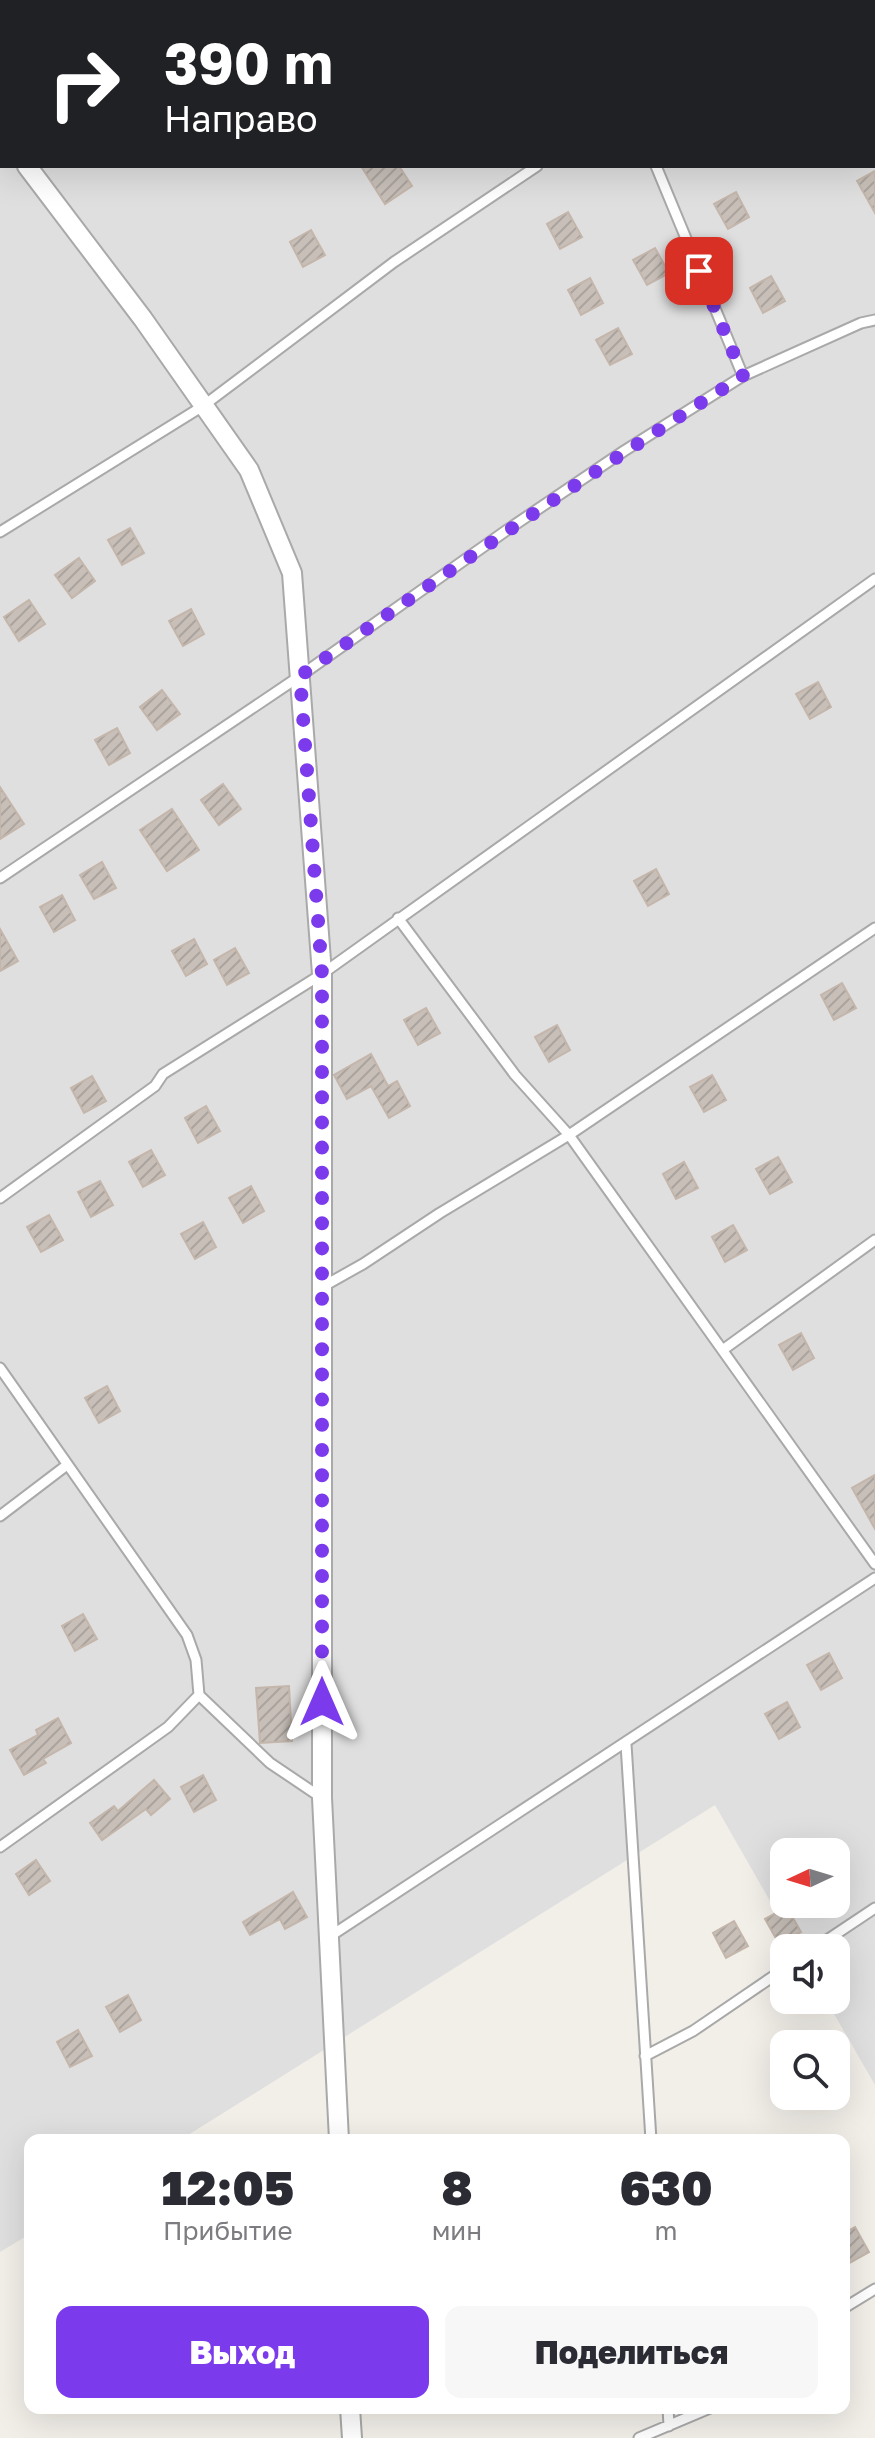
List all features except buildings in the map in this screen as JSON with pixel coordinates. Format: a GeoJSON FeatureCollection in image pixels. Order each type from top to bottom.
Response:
{"type":"FeatureCollection","features":[{"type":"Feature","properties":{"kind":"street"},"geometry":{"type":"LineString","coordinates":[[29,168],[143,319],[249,470],[292,573],[322,974],[322,1798],[339,2134]]}},
{"type":"Feature","properties":{"kind":"street"},"geometry":{"type":"LineString","coordinates":[[350,2414],[352,2438]]}},
{"type":"Feature","properties":{"kind":"lane"},"geometry":{"type":"LineString","coordinates":[[0,532],[203,406],[394,262],[534,168]]}},
{"type":"Feature","properties":{"kind":"lane"},"geometry":{"type":"LineString","coordinates":[[657,168],[743,376]]}},
{"type":"Feature","properties":{"kind":"lane"},"geometry":{"type":"LineString","coordinates":[[0,878],[300,676],[624,451],[743,376],[861,323],[875,320]]}},
{"type":"Feature","properties":{"kind":"lane"},"geometry":{"type":"LineString","coordinates":[[0,1198],[155,1086],[163,1074],[322,974],[875,579]]}},
{"type":"Feature","properties":{"kind":"lane"},"geometry":{"type":"LineString","coordinates":[[398,918],[515,1075],[569,1135],[875,1564]]}},
{"type":"Feature","properties":{"kind":"lane"},"geometry":{"type":"LineString","coordinates":[[322,1287],[569,1135],[875,928]]}},
{"type":"Feature","properties":{"kind":"lane"},"geometry":{"type":"LineString","coordinates":[[724,1349],[875,1240]]}},
{"type":"Feature","properties":{"kind":"lane"},"geometry":{"type":"LineString","coordinates":[[0,1368],[187,1635],[196,1660],[199,1695],[270,1763],[322,1798]]}},
{"type":"Feature","properties":{"kind":"lane"},"geometry":{"type":"LineString","coordinates":[[0,1516],[67,1465]]}},
{"type":"Feature","properties":{"kind":"lane"},"geometry":{"type":"LineString","coordinates":[[329,1937],[875,1578]]}},
{"type":"Feature","properties":{"kind":"lane"},"geometry":{"type":"LineString","coordinates":[[0,1847],[168,1727],[199,1695]]}},
{"type":"Feature","properties":{"kind":"lane"},"geometry":{"type":"LineString","coordinates":[[626,1744],[651,2134]]}},
{"type":"Feature","properties":{"kind":"lane"},"geometry":{"type":"LineString","coordinates":[[836,1934],[875,1908]]}},
{"type":"Feature","properties":{"kind":"lane"},"geometry":{"type":"LineString","coordinates":[[645,2056],[693,2031],[770,1979]]}},
{"type":"Feature","properties":{"kind":"lane"},"geometry":{"type":"LineString","coordinates":[[850,2304],[875,2289]]}},
{"type":"Feature","properties":{"kind":"lane"},"geometry":{"type":"LineString","coordinates":[[668,2414],[669,2426]]}},
{"type":"Feature","properties":{"kind":"lane"},"geometry":{"type":"LineString","coordinates":[[639,2438],[696,2414]]}},
{"type":"Feature","properties":{"kind":"shaded area"},"geometry":{"type":"Polygon","coordinates":[[[0,168],[875,168],[875,2085],[850,2042],[850,2030],[843,2030],[834,2014],[850,2014],[850,1934],[789,1934],[780,1918],[850,1918],[850,1838],[770,1838],[770,1901],[715,1805],[190,2134],[24,2134],[24,2238],[0,2252],[0,168]]]}},
{"type":"Feature","properties":{"kind":"route"},"geometry":{"type":"LineString","coordinates":[[322,1702],[322,974],[300,676],[507,530],[743,376],[699,271]]}}]}
